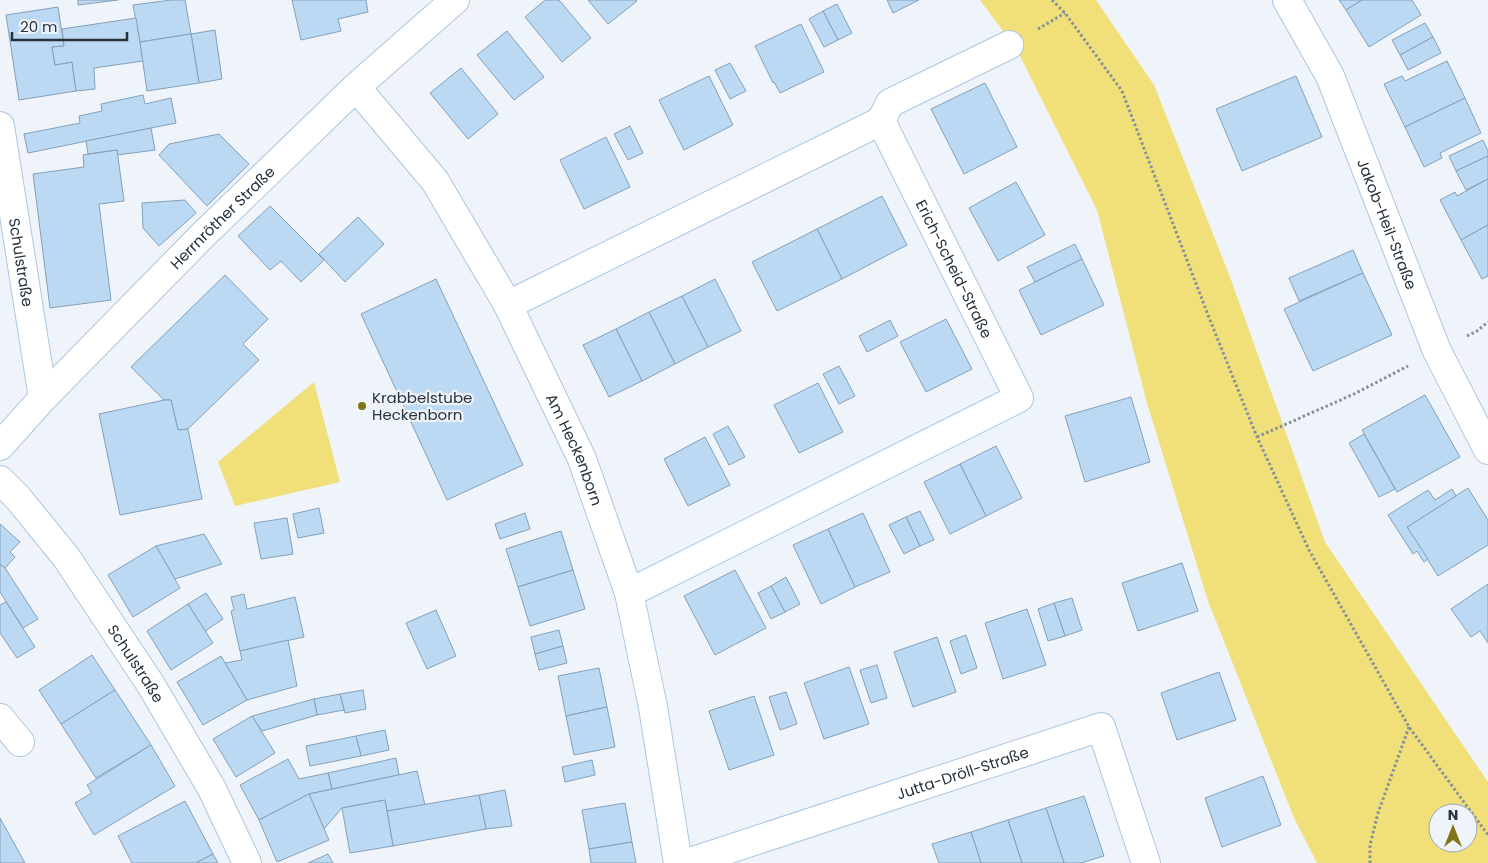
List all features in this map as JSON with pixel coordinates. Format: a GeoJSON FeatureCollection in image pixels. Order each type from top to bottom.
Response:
{"type":"FeatureCollection","features":[{"type":"Feature","properties":{"kind":"street","name":"Herrnröther Straße"},"geometry":{"type":"LineString","coordinates":[[0,446],[43,398],[203,235],[356,87],[455,0]]}},
{"type":"Feature","properties":{"kind":"street","name":"Jakob-Heil-Straße"},"geometry":{"type":"LineString","coordinates":[[1287,0],[1330,76],[1437,351],[1488,450]]}},
{"type":"Feature","properties":{"kind":"street"},"geometry":{"type":"LineString","coordinates":[[508,305],[881,122],[890,103],[1009,45]]}},
{"type":"Feature","properties":{"kind":"street","name":"Am Heckenborn"},"geometry":{"type":"LineString","coordinates":[[356,87],[435,181],[508,305],[582,458],[629,593],[653,708],[678,863]]}},
{"type":"Feature","properties":{"kind":"street","name":"Erich-Scheid-Straße"},"geometry":{"type":"LineString","coordinates":[[629,593],[1019,398],[881,122]]}},
{"type":"Feature","properties":{"kind":"street","name":"Schulstraße"},"geometry":{"type":"LineString","coordinates":[[0,126],[43,398]]}},
{"type":"Feature","properties":{"kind":"street","name":"Schulstraße"},"geometry":{"type":"LineString","coordinates":[[0,480],[18,498],[66,557],[151,684],[212,789],[247,863]]}},
{"type":"Feature","properties":{"kind":"street"},"geometry":{"type":"LineString","coordinates":[[0,718],[20,742]]}},
{"type":"Feature","properties":{"kind":"street","name":"Jutta-Dröll-Straße"},"geometry":{"type":"LineString","coordinates":[[687,863],[1101,727],[1146,863]]}},
{"type":"Feature","properties":{"kind":"path"},"geometry":{"type":"LineString","coordinates":[[1052,0],[1065,13],[1122,91],[1257,438],[1309,550],[1409,727],[1488,835]]}},
{"type":"Feature","properties":{"kind":"path"},"geometry":{"type":"LineString","coordinates":[[1257,438],[1354,394],[1476,331],[1488,322]]}},
{"type":"Feature","properties":{"kind":"path"},"geometry":{"type":"LineString","coordinates":[[1370,863],[1370,845],[1378,813],[1409,727]]}},
{"type":"Feature","properties":{"kind":"shaded area"},"geometry":{"type":"Polygon","coordinates":[[[980,0],[1096,0],[1154,85],[1230,277],[1325,542],[1488,782],[1488,863],[1317,863],[1294,818],[1208,601],[1147,403],[1097,210],[1017,50],[980,0]]]}},
{"type":"Feature","properties":{"kind":"shaded area"},"geometry":{"type":"Polygon","coordinates":[[[314,382],[340,482],[235,506],[218,462],[314,382]]]}},
{"type":"Feature","properties":{"kind":"building"},"geometry":{"type":"Polygon","coordinates":[[[78,0],[118,0],[78,5],[78,0]]]}},
{"type":"Feature","properties":{"kind":"building"},"geometry":{"type":"Polygon","coordinates":[[[185,0],[191,34],[140,42],[133,5],[185,0]]]}},
{"type":"Feature","properties":{"kind":"building"},"geometry":{"type":"Polygon","coordinates":[[[292,0],[366,0],[368,12],[338,19],[341,31],[301,40],[292,0]]]}},
{"type":"Feature","properties":{"kind":"building"},"geometry":{"type":"Polygon","coordinates":[[[545,0],[559,0],[591,38],[562,62],[525,17],[545,0]]]}},
{"type":"Feature","properties":{"kind":"building"},"geometry":{"type":"Polygon","coordinates":[[[588,0],[636,0],[637,1],[608,24],[588,0]]]}},
{"type":"Feature","properties":{"kind":"building"},"geometry":{"type":"Polygon","coordinates":[[[887,0],[919,0],[893,13],[887,0]]]}},
{"type":"Feature","properties":{"kind":"building"},"geometry":{"type":"Polygon","coordinates":[[[1339,0],[1362,0],[1346,10],[1339,0]]]}},
{"type":"Feature","properties":{"kind":"building"},"geometry":{"type":"Polygon","coordinates":[[[1362,0],[1412,0],[1421,15],[1369,47],[1346,10],[1362,0]]]}},
{"type":"Feature","properties":{"kind":"building"},"geometry":{"type":"Polygon","coordinates":[[[837,4],[852,33],[838,40],[823,11],[837,4]]]}},
{"type":"Feature","properties":{"kind":"building"},"geometry":{"type":"Polygon","coordinates":[[[58,7],[64,46],[52,47],[55,65],[72,62],[76,91],[19,100],[6,15],[58,7]]]}},
{"type":"Feature","properties":{"kind":"building"},"geometry":{"type":"Polygon","coordinates":[[[823,11],[838,40],[824,47],[809,19],[823,11]]]}},
{"type":"Feature","properties":{"kind":"building"},"geometry":{"type":"Polygon","coordinates":[[[136,18],[143,61],[94,68],[95,89],[76,91],[72,62],[55,65],[52,47],[64,46],[62,29],[136,18]]]}},
{"type":"Feature","properties":{"kind":"building"},"geometry":{"type":"Polygon","coordinates":[[[1425,23],[1433,37],[1400,55],[1392,40],[1425,23]]]}},
{"type":"Feature","properties":{"kind":"building"},"geometry":{"type":"Polygon","coordinates":[[[801,24],[824,72],[780,93],[755,46],[801,24]]]}},
{"type":"Feature","properties":{"kind":"building"},"geometry":{"type":"Polygon","coordinates":[[[215,30],[222,79],[199,83],[191,34],[215,30]]]}},
{"type":"Feature","properties":{"kind":"building"},"geometry":{"type":"Polygon","coordinates":[[[507,31],[544,77],[514,100],[477,55],[507,31]]]}},
{"type":"Feature","properties":{"kind":"building"},"geometry":{"type":"Polygon","coordinates":[[[191,34],[199,83],[147,91],[140,42],[191,34]]]}},
{"type":"Feature","properties":{"kind":"building"},"geometry":{"type":"Polygon","coordinates":[[[1433,37],[1441,53],[1408,70],[1400,55],[1433,37]]]}},
{"type":"Feature","properties":{"kind":"building"},"geometry":{"type":"Polygon","coordinates":[[[1447,61],[1465,98],[1405,127],[1384,84],[1402,76],[1405,81],[1447,61]]]}},
{"type":"Feature","properties":{"kind":"building"},"geometry":{"type":"Polygon","coordinates":[[[730,63],[746,91],[730,99],[715,70],[730,63]]]}},
{"type":"Feature","properties":{"kind":"building"},"geometry":{"type":"Polygon","coordinates":[[[461,68],[498,114],[468,139],[430,93],[461,68]]]}},
{"type":"Feature","properties":{"kind":"building"},"geometry":{"type":"Polygon","coordinates":[[[709,76],[733,125],[684,150],[659,100],[709,76]]]}},
{"type":"Feature","properties":{"kind":"building"},"geometry":{"type":"Polygon","coordinates":[[[1296,76],[1322,137],[1242,171],[1216,109],[1296,76]]]}},
{"type":"Feature","properties":{"kind":"building"},"geometry":{"type":"Polygon","coordinates":[[[985,83],[1017,147],[964,174],[931,109],[985,83]]]}},
{"type":"Feature","properties":{"kind":"building"},"geometry":{"type":"Polygon","coordinates":[[[143,95],[145,104],[171,98],[176,123],[28,153],[24,134],[80,123],[79,116],[102,111],[101,104],[143,95]]]}},
{"type":"Feature","properties":{"kind":"building"},"geometry":{"type":"Polygon","coordinates":[[[1465,98],[1481,133],[1440,153],[1442,158],[1424,167],[1405,127],[1465,98]]]}},
{"type":"Feature","properties":{"kind":"building"},"geometry":{"type":"Polygon","coordinates":[[[630,126],[643,153],[628,160],[614,134],[630,126]]]}},
{"type":"Feature","properties":{"kind":"building"},"geometry":{"type":"Polygon","coordinates":[[[151,128],[155,150],[117,155],[117,150],[88,154],[86,141],[151,128]]]}},
{"type":"Feature","properties":{"kind":"building"},"geometry":{"type":"Polygon","coordinates":[[[219,134],[249,164],[207,206],[159,155],[169,144],[219,134]]]}},
{"type":"Feature","properties":{"kind":"building"},"geometry":{"type":"Polygon","coordinates":[[[606,137],[630,187],[584,209],[560,160],[606,137]]]}},
{"type":"Feature","properties":{"kind":"building"},"geometry":{"type":"Polygon","coordinates":[[[1483,140],[1488,156],[1456,171],[1449,156],[1483,140]]]}},
{"type":"Feature","properties":{"kind":"building"},"geometry":{"type":"Polygon","coordinates":[[[117,150],[124,201],[99,204],[111,300],[50,308],[33,174],[84,167],[83,155],[117,150]]]}},
{"type":"Feature","properties":{"kind":"building"},"geometry":{"type":"Polygon","coordinates":[[[1488,156],[1488,179],[1466,190],[1456,171],[1488,156]]]}},
{"type":"Feature","properties":{"kind":"building"},"geometry":{"type":"Polygon","coordinates":[[[1488,179],[1488,225],[1461,240],[1440,200],[1455,192],[1457,196],[1488,179]]]}},
{"type":"Feature","properties":{"kind":"building"},"geometry":{"type":"Polygon","coordinates":[[[1016,182],[1045,235],[998,261],[969,208],[1016,182]]]}},
{"type":"Feature","properties":{"kind":"building"},"geometry":{"type":"Polygon","coordinates":[[[882,196],[907,245],[842,279],[817,229],[882,196]]]}},
{"type":"Feature","properties":{"kind":"building"},"geometry":{"type":"Polygon","coordinates":[[[185,200],[196,213],[159,246],[143,228],[142,203],[185,200]]]}},
{"type":"Feature","properties":{"kind":"building"},"geometry":{"type":"Polygon","coordinates":[[[270,206],[324,260],[301,282],[281,261],[270,270],[238,236],[270,206]]]}},
{"type":"Feature","properties":{"kind":"building"},"geometry":{"type":"Polygon","coordinates":[[[358,217],[384,244],[345,282],[319,254],[358,217]]]}},
{"type":"Feature","properties":{"kind":"building"},"geometry":{"type":"Polygon","coordinates":[[[1488,225],[1488,276],[1482,279],[1461,240],[1488,225]]]}},
{"type":"Feature","properties":{"kind":"building"},"geometry":{"type":"Polygon","coordinates":[[[817,229],[842,279],[777,311],[752,262],[817,229]]]}},
{"type":"Feature","properties":{"kind":"building"},"geometry":{"type":"Polygon","coordinates":[[[1075,244],[1082,259],[1035,282],[1027,267],[1075,244]]]}},
{"type":"Feature","properties":{"kind":"building"},"geometry":{"type":"Polygon","coordinates":[[[1353,250],[1363,273],[1299,301],[1289,278],[1353,250]]]}},
{"type":"Feature","properties":{"kind":"building"},"geometry":{"type":"Polygon","coordinates":[[[1082,259],[1104,305],[1041,335],[1019,290],[1082,259]]]}},
{"type":"Feature","properties":{"kind":"building"},"geometry":{"type":"Polygon","coordinates":[[[1363,273],[1392,335],[1313,371],[1284,309],[1363,273]]]}},
{"type":"Feature","properties":{"kind":"building"},"geometry":{"type":"Polygon","coordinates":[[[225,275],[268,319],[243,344],[259,360],[188,429],[178,430],[171,400],[164,400],[131,367],[225,275]]]}},
{"type":"Feature","properties":{"kind":"building"},"geometry":{"type":"Polygon","coordinates":[[[436,279],[523,465],[447,500],[361,314],[436,279]]]}},
{"type":"Feature","properties":{"kind":"building"},"geometry":{"type":"Polygon","coordinates":[[[715,279],[741,331],[708,347],[682,296],[715,279]]]}},
{"type":"Feature","properties":{"kind":"building"},"geometry":{"type":"Polygon","coordinates":[[[682,296],[708,347],[675,364],[649,312],[682,296]]]}},
{"type":"Feature","properties":{"kind":"building"},"geometry":{"type":"Polygon","coordinates":[[[649,312],[675,364],[642,381],[616,329],[649,312]]]}},
{"type":"Feature","properties":{"kind":"building"},"geometry":{"type":"Polygon","coordinates":[[[946,319],[972,369],[926,392],[900,342],[946,319]]]}},
{"type":"Feature","properties":{"kind":"building"},"geometry":{"type":"Polygon","coordinates":[[[890,320],[898,336],[867,352],[859,336],[890,320]]]}},
{"type":"Feature","properties":{"kind":"building"},"geometry":{"type":"Polygon","coordinates":[[[616,329],[642,381],[609,397],[583,345],[616,329]]]}},
{"type":"Feature","properties":{"kind":"building"},"geometry":{"type":"Polygon","coordinates":[[[839,366],[855,396],[839,404],[823,374],[839,366]]]}},
{"type":"Feature","properties":{"kind":"building"},"geometry":{"type":"Polygon","coordinates":[[[818,383],[843,432],[799,453],[774,405],[818,383]]]}},
{"type":"Feature","properties":{"kind":"building"},"geometry":{"type":"Polygon","coordinates":[[[1425,395],[1460,457],[1397,492],[1362,430],[1425,395]]]}},
{"type":"Feature","properties":{"kind":"building"},"geometry":{"type":"Polygon","coordinates":[[[1131,397],[1150,462],[1085,482],[1065,416],[1131,397]]]}},
{"type":"Feature","properties":{"kind":"building"},"geometry":{"type":"Polygon","coordinates":[[[171,400],[178,430],[188,429],[202,499],[120,515],[99,414],[171,400]]]}},
{"type":"Feature","properties":{"kind":"building"},"geometry":{"type":"Polygon","coordinates":[[[728,426],[745,457],[729,465],[713,434],[728,426]]]}},
{"type":"Feature","properties":{"kind":"building"},"geometry":{"type":"Polygon","coordinates":[[[1364,434],[1395,489],[1379,497],[1349,443],[1364,434]]]}},
{"type":"Feature","properties":{"kind":"building"},"geometry":{"type":"Polygon","coordinates":[[[705,437],[730,485],[688,506],[664,459],[705,437]]]}},
{"type":"Feature","properties":{"kind":"building"},"geometry":{"type":"Polygon","coordinates":[[[996,446],[1022,498],[986,516],[960,464],[996,446]]]}},
{"type":"Feature","properties":{"kind":"building"},"geometry":{"type":"Polygon","coordinates":[[[960,464],[986,516],[950,534],[924,482],[960,464]]]}},
{"type":"Feature","properties":{"kind":"building"},"geometry":{"type":"Polygon","coordinates":[[[1468,488],[1488,520],[1488,545],[1438,576],[1407,527],[1468,488]]]}},
{"type":"Feature","properties":{"kind":"building"},"geometry":{"type":"Polygon","coordinates":[[[1452,489],[1456,496],[1407,527],[1428,559],[1424,562],[1417,551],[1413,554],[1388,515],[1428,490],[1435,500],[1452,489]]]}},
{"type":"Feature","properties":{"kind":"building"},"geometry":{"type":"Polygon","coordinates":[[[319,508],[324,533],[298,538],[293,514],[319,508]]]}},
{"type":"Feature","properties":{"kind":"building"},"geometry":{"type":"Polygon","coordinates":[[[920,511],[934,540],[920,546],[906,517],[920,511]]]}},
{"type":"Feature","properties":{"kind":"building"},"geometry":{"type":"Polygon","coordinates":[[[525,513],[530,529],[500,539],[495,524],[525,513]]]}},
{"type":"Feature","properties":{"kind":"building"},"geometry":{"type":"Polygon","coordinates":[[[863,513],[890,572],[855,587],[828,529],[863,513]]]}},
{"type":"Feature","properties":{"kind":"building"},"geometry":{"type":"Polygon","coordinates":[[[906,517],[920,546],[904,554],[889,525],[906,517]]]}},
{"type":"Feature","properties":{"kind":"building"},"geometry":{"type":"Polygon","coordinates":[[[287,518],[293,554],[261,559],[254,523],[287,518]]]}},
{"type":"Feature","properties":{"kind":"building"},"geometry":{"type":"Polygon","coordinates":[[[0,524],[20,542],[10,552],[15,557],[5,568],[0,564],[0,524]]]}},
{"type":"Feature","properties":{"kind":"building"},"geometry":{"type":"Polygon","coordinates":[[[828,529],[855,587],[821,604],[793,545],[828,529]]]}},
{"type":"Feature","properties":{"kind":"building"},"geometry":{"type":"Polygon","coordinates":[[[561,531],[573,570],[518,587],[506,549],[561,531]]]}},
{"type":"Feature","properties":{"kind":"building"},"geometry":{"type":"Polygon","coordinates":[[[204,534],[222,564],[175,579],[156,546],[204,534]]]}},
{"type":"Feature","properties":{"kind":"building"},"geometry":{"type":"Polygon","coordinates":[[[156,546],[180,588],[133,617],[108,575],[156,546]]]}},
{"type":"Feature","properties":{"kind":"building"},"geometry":{"type":"Polygon","coordinates":[[[1182,563],[1198,611],[1138,631],[1122,583],[1182,563]]]}},
{"type":"Feature","properties":{"kind":"building"},"geometry":{"type":"Polygon","coordinates":[[[0,564],[5,568],[38,619],[23,628],[0,592],[0,564]]]}},
{"type":"Feature","properties":{"kind":"building"},"geometry":{"type":"Polygon","coordinates":[[[573,570],[585,609],[530,626],[518,587],[573,570]]]}},
{"type":"Feature","properties":{"kind":"building"},"geometry":{"type":"Polygon","coordinates":[[[735,570],[766,628],[715,655],[684,596],[735,570]]]}},
{"type":"Feature","properties":{"kind":"building"},"geometry":{"type":"Polygon","coordinates":[[[786,577],[800,604],[785,612],[771,586],[786,577]]]}},
{"type":"Feature","properties":{"kind":"building"},"geometry":{"type":"Polygon","coordinates":[[[1488,584],[1488,643],[1480,631],[1471,637],[1451,609],[1488,584]]]}},
{"type":"Feature","properties":{"kind":"building"},"geometry":{"type":"Polygon","coordinates":[[[771,586],[785,612],[771,619],[758,593],[771,586]]]}},
{"type":"Feature","properties":{"kind":"building"},"geometry":{"type":"Polygon","coordinates":[[[206,593],[223,619],[205,631],[188,604],[206,593]]]}},
{"type":"Feature","properties":{"kind":"building"},"geometry":{"type":"Polygon","coordinates":[[[244,594],[247,609],[295,597],[304,637],[240,651],[231,611],[234,610],[231,597],[244,594]]]}},
{"type":"Feature","properties":{"kind":"building"},"geometry":{"type":"Polygon","coordinates":[[[1072,598],[1082,630],[1065,636],[1054,603],[1072,598]]]}},
{"type":"Feature","properties":{"kind":"building"},"geometry":{"type":"Polygon","coordinates":[[[6,602],[35,647],[17,658],[0,633],[0,605],[6,602]]]}},
{"type":"Feature","properties":{"kind":"building"},"geometry":{"type":"Polygon","coordinates":[[[1054,603],[1065,636],[1048,641],[1038,609],[1054,603]]]}},
{"type":"Feature","properties":{"kind":"building"},"geometry":{"type":"Polygon","coordinates":[[[188,604],[213,643],[171,670],[147,631],[188,604]]]}},
{"type":"Feature","properties":{"kind":"building"},"geometry":{"type":"Polygon","coordinates":[[[1027,609],[1046,665],[1003,679],[985,623],[1027,609]]]}},
{"type":"Feature","properties":{"kind":"building"},"geometry":{"type":"Polygon","coordinates":[[[436,610],[456,656],[427,669],[406,623],[436,610]]]}},
{"type":"Feature","properties":{"kind":"building"},"geometry":{"type":"Polygon","coordinates":[[[559,630],[563,646],[535,654],[531,637],[559,630]]]}},
{"type":"Feature","properties":{"kind":"building"},"geometry":{"type":"Polygon","coordinates":[[[966,635],[977,668],[961,674],[950,641],[966,635]]]}},
{"type":"Feature","properties":{"kind":"building"},"geometry":{"type":"Polygon","coordinates":[[[937,637],[956,692],[913,707],[894,652],[937,637]]]}},
{"type":"Feature","properties":{"kind":"building"},"geometry":{"type":"Polygon","coordinates":[[[288,640],[297,686],[247,700],[225,663],[242,660],[240,651],[288,640]]]}},
{"type":"Feature","properties":{"kind":"building"},"geometry":{"type":"Polygon","coordinates":[[[563,646],[567,663],[539,670],[535,654],[563,646]]]}},
{"type":"Feature","properties":{"kind":"building"},"geometry":{"type":"Polygon","coordinates":[[[92,655],[115,690],[61,724],[39,690],[92,655]]]}},
{"type":"Feature","properties":{"kind":"building"},"geometry":{"type":"Polygon","coordinates":[[[221,656],[247,700],[203,725],[177,682],[221,656]]]}},
{"type":"Feature","properties":{"kind":"building"},"geometry":{"type":"Polygon","coordinates":[[[877,665],[887,698],[871,703],[860,670],[877,665]]]}},
{"type":"Feature","properties":{"kind":"building"},"geometry":{"type":"Polygon","coordinates":[[[849,667],[869,724],[824,739],[804,683],[849,667]]]}},
{"type":"Feature","properties":{"kind":"building"},"geometry":{"type":"Polygon","coordinates":[[[599,668],[607,707],[566,716],[558,676],[599,668]]]}},
{"type":"Feature","properties":{"kind":"building"},"geometry":{"type":"Polygon","coordinates":[[[1219,672],[1236,720],[1177,740],[1161,693],[1219,672]]]}},
{"type":"Feature","properties":{"kind":"building"},"geometry":{"type":"Polygon","coordinates":[[[115,690],[151,745],[96,778],[61,724],[115,690]]]}},
{"type":"Feature","properties":{"kind":"building"},"geometry":{"type":"Polygon","coordinates":[[[363,690],[366,709],[345,713],[340,694],[363,690]]]}},
{"type":"Feature","properties":{"kind":"building"},"geometry":{"type":"Polygon","coordinates":[[[786,692],[797,724],[780,730],[769,697],[786,692]]]}},
{"type":"Feature","properties":{"kind":"building"},"geometry":{"type":"Polygon","coordinates":[[[340,694],[344,710],[317,715],[314,699],[340,694]]]}},
{"type":"Feature","properties":{"kind":"building"},"geometry":{"type":"Polygon","coordinates":[[[754,696],[774,755],[729,770],[709,711],[754,696]]]}},
{"type":"Feature","properties":{"kind":"building"},"geometry":{"type":"Polygon","coordinates":[[[314,699],[317,715],[262,731],[252,716],[314,699]]]}},
{"type":"Feature","properties":{"kind":"building"},"geometry":{"type":"Polygon","coordinates":[[[607,707],[615,747],[574,755],[566,716],[607,707]]]}},
{"type":"Feature","properties":{"kind":"building"},"geometry":{"type":"Polygon","coordinates":[[[252,716],[275,753],[236,777],[213,739],[252,716]]]}},
{"type":"Feature","properties":{"kind":"building"},"geometry":{"type":"Polygon","coordinates":[[[385,730],[389,750],[361,756],[356,736],[385,730]]]}},
{"type":"Feature","properties":{"kind":"building"},"geometry":{"type":"Polygon","coordinates":[[[356,736],[361,756],[310,766],[306,746],[356,736]]]}},
{"type":"Feature","properties":{"kind":"building"},"geometry":{"type":"Polygon","coordinates":[[[151,745],[175,786],[94,835],[75,803],[92,793],[87,785],[151,745]]]}},
{"type":"Feature","properties":{"kind":"building"},"geometry":{"type":"Polygon","coordinates":[[[396,758],[399,775],[332,789],[328,773],[396,758]]]}},
{"type":"Feature","properties":{"kind":"building"},"geometry":{"type":"Polygon","coordinates":[[[288,759],[299,779],[328,773],[332,789],[309,794],[259,820],[240,785],[288,759]]]}},
{"type":"Feature","properties":{"kind":"building"},"geometry":{"type":"Polygon","coordinates":[[[592,760],[595,775],[565,782],[562,767],[592,760]]]}},
{"type":"Feature","properties":{"kind":"building"},"geometry":{"type":"Polygon","coordinates":[[[417,771],[425,805],[387,811],[385,800],[342,808],[324,829],[309,794],[417,771]]]}},
{"type":"Feature","properties":{"kind":"building"},"geometry":{"type":"Polygon","coordinates":[[[1263,776],[1281,825],[1222,847],[1205,798],[1263,776]]]}},
{"type":"Feature","properties":{"kind":"building"},"geometry":{"type":"Polygon","coordinates":[[[505,790],[512,826],[486,829],[479,795],[505,790]]]}},
{"type":"Feature","properties":{"kind":"building"},"geometry":{"type":"Polygon","coordinates":[[[309,794],[329,840],[277,862],[259,820],[309,794]]]}},
{"type":"Feature","properties":{"kind":"building"},"geometry":{"type":"Polygon","coordinates":[[[479,795],[486,829],[393,846],[387,811],[479,795]]]}},
{"type":"Feature","properties":{"kind":"building"},"geometry":{"type":"Polygon","coordinates":[[[1084,796],[1104,856],[1081,863],[1064,863],[1046,808],[1084,796]]]}},
{"type":"Feature","properties":{"kind":"building"},"geometry":{"type":"Polygon","coordinates":[[[385,800],[393,846],[350,853],[342,808],[385,800]]]}},
{"type":"Feature","properties":{"kind":"building"},"geometry":{"type":"Polygon","coordinates":[[[185,801],[213,854],[196,863],[132,863],[118,836],[185,801]]]}},
{"type":"Feature","properties":{"kind":"building"},"geometry":{"type":"Polygon","coordinates":[[[625,803],[632,842],[589,849],[582,810],[625,803]]]}},
{"type":"Feature","properties":{"kind":"building"},"geometry":{"type":"Polygon","coordinates":[[[1046,808],[1064,863],[1022,863],[1008,820],[1046,808]]]}},
{"type":"Feature","properties":{"kind":"building"},"geometry":{"type":"Polygon","coordinates":[[[0,818],[25,863],[0,863],[0,818]]]}},
{"type":"Feature","properties":{"kind":"building"},"geometry":{"type":"Polygon","coordinates":[[[1008,820],[1022,863],[981,863],[971,832],[1008,820]]]}},
{"type":"Feature","properties":{"kind":"building"},"geometry":{"type":"Polygon","coordinates":[[[971,832],[981,863],[939,863],[932,844],[971,832]]]}},
{"type":"Feature","properties":{"kind":"building"},"geometry":{"type":"Polygon","coordinates":[[[632,842],[636,863],[591,863],[589,849],[632,842]]]}},
{"type":"Feature","properties":{"kind":"building"},"geometry":{"type":"Polygon","coordinates":[[[213,854],[218,863],[196,863],[213,854]]]}},
{"type":"Feature","properties":{"kind":"building"},"geometry":{"type":"Polygon","coordinates":[[[328,854],[333,863],[308,863],[328,854]]]}},
{"type":"Feature","properties":{"kind":"place","name":"Krabbelstube Heckenborn"},"geometry":{"type":"Point","coordinates":[362,406]}}]}
